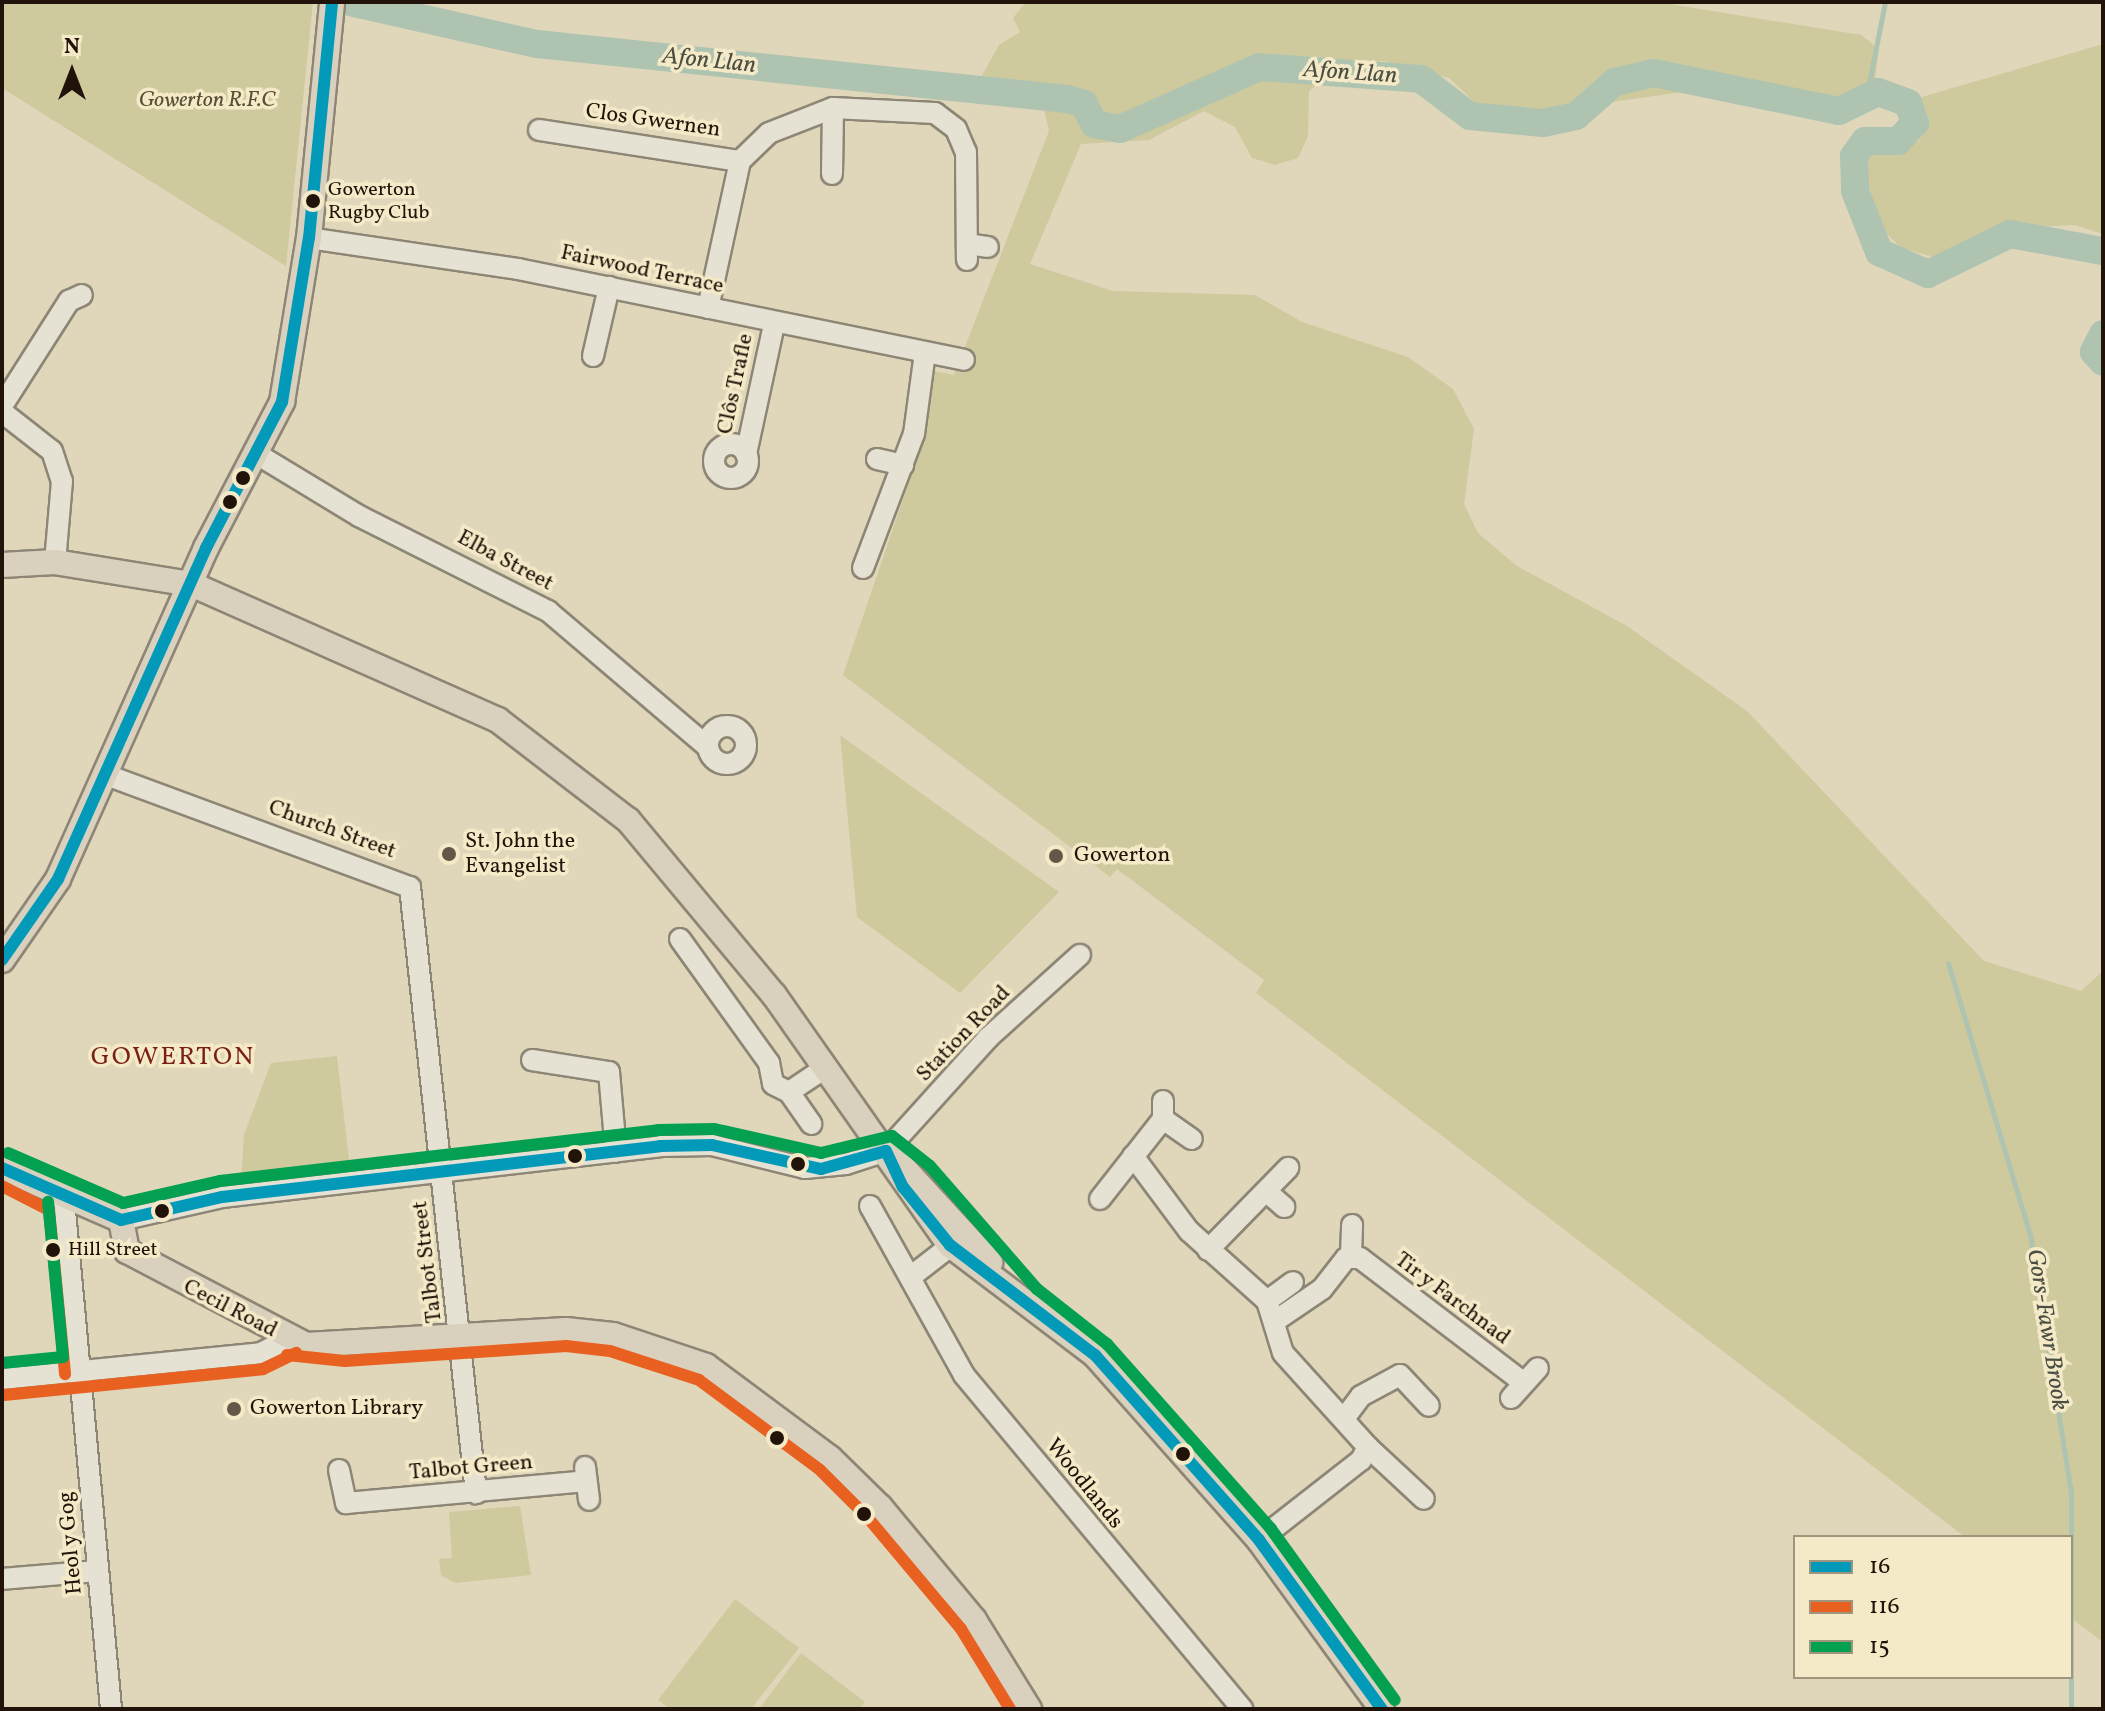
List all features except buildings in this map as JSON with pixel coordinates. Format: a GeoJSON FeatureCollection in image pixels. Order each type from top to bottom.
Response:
{"type":"FeatureCollection","features":[{"type":"Feature","properties":{"kind":"main road"},"geometry":{"type":"LineString","coordinates":[[2,960],[58,879],[191,584],[282,402],[309,238],[331,10]]}},
{"type":"Feature","properties":{"kind":"main road"},"geometry":{"type":"LineString","coordinates":[[2,565],[55,562],[191,584],[498,720],[628,820],[825,1068],[886,1151],[918,1176],[957,1240],[1026,1301],[1095,1355],[1259,1540],[1382,1709]]}},
{"type":"Feature","properties":{"kind":"main road"},"geometry":{"type":"LineString","coordinates":[[2,1168],[64,1200],[121,1220]]}},
{"type":"Feature","properties":{"kind":"main road","name":"Cecil Road"},"geometry":{"type":"LineString","coordinates":[[121,1220],[127,1251],[289,1339],[344,1345],[461,1335],[613,1335],[706,1366],[742,1389],[880,1507],[974,1620],[1029,1709]]}},
{"type":"Feature","properties":{"kind":"street"},"geometry":{"type":"LineString","coordinates":[[832,174],[833,108]]}},
{"type":"Feature","properties":{"kind":"street"},"geometry":{"type":"LineString","coordinates":[[708,308],[740,161],[769,133],[833,108],[935,113],[956,129],[966,152],[967,252],[988,247]]}},
{"type":"Feature","properties":{"kind":"street","name":"Clos Gwernen"},"geometry":{"type":"LineString","coordinates":[[550,138],[740,161]]}},
{"type":"Feature","properties":{"kind":"street","name":"Fairwood Terrace"},"geometry":{"type":"LineString","coordinates":[[309,238],[609,287],[774,324],[964,360]]}},
{"type":"Feature","properties":{"kind":"street"},"geometry":{"type":"LineString","coordinates":[[593,356],[609,287]]}},
{"type":"Feature","properties":{"kind":"street"},"geometry":{"type":"LineString","coordinates":[[55,562],[62,481],[52,451],[2,409],[71,296]]}},
{"type":"Feature","properties":{"kind":"street","name":"Clôs Trafle"},"geometry":{"type":"LineString","coordinates":[[746,454],[774,324]]}},
{"type":"Feature","properties":{"kind":"street"},"geometry":{"type":"LineString","coordinates":[[863,568],[903,465],[925,353]]}},
{"type":"Feature","properties":{"kind":"street","name":"Elba Street"},"geometry":{"type":"LineString","coordinates":[[255,453],[359,516],[548,611],[708,747]]}},
{"type":"Feature","properties":{"kind":"street"},"geometry":{"type":"LineString","coordinates":[[877,459],[903,465]]}},
{"type":"Feature","properties":{"kind":"street","name":"Church Street"},"geometry":{"type":"LineString","coordinates":[[104,774],[405,882],[441,1170]]}},
{"type":"Feature","properties":{"kind":"street"},"geometry":{"type":"LineString","coordinates":[[680,939],[723,1014],[769,1063],[773,1084],[789,1092],[811,1124]]}},
{"type":"Feature","properties":{"kind":"street","name":"Station Road"},"geometry":{"type":"LineString","coordinates":[[886,1151],[988,1038],[1080,955]]}},
{"type":"Feature","properties":{"kind":"street"},"geometry":{"type":"LineString","coordinates":[[532,1060],[609,1072],[616,1152]]}},
{"type":"Feature","properties":{"kind":"street"},"geometry":{"type":"LineString","coordinates":[[789,1092],[825,1068]]}},
{"type":"Feature","properties":{"kind":"street"},"geometry":{"type":"LineString","coordinates":[[1100,1199],[1163,1110],[1192,1139]]}},
{"type":"Feature","properties":{"kind":"street"},"geometry":{"type":"LineString","coordinates":[[121,1220],[152,1208],[441,1170],[616,1152],[712,1145],[821,1169],[886,1151]]}},
{"type":"Feature","properties":{"kind":"street"},"geometry":{"type":"LineString","coordinates":[[1133,1156],[1208,1250],[1267,1301],[1278,1319]]}},
{"type":"Feature","properties":{"kind":"street"},"geometry":{"type":"LineString","coordinates":[[1208,1250],[1237,1212],[1267,1192],[1288,1168]]}},
{"type":"Feature","properties":{"kind":"street","name":"Talbot Street"},"geometry":{"type":"LineString","coordinates":[[441,1170],[476,1493]]}},
{"type":"Feature","properties":{"kind":"street"},"geometry":{"type":"LineString","coordinates":[[1267,1192],[1284,1207]]}},
{"type":"Feature","properties":{"kind":"street"},"geometry":{"type":"LineString","coordinates":[[64,1200],[81,1372]]}},
{"type":"Feature","properties":{"kind":"street","name":"Woodlands"},"geometry":{"type":"LineString","coordinates":[[880,1214],[899,1265],[913,1275],[914,1291],[964,1375],[1242,1709]]}},
{"type":"Feature","properties":{"kind":"street"},"geometry":{"type":"LineString","coordinates":[[1352,1225],[1351,1256],[1278,1319],[1274,1338],[1283,1353],[1346,1416],[1368,1447],[1424,1499]]}},
{"type":"Feature","properties":{"kind":"street"},"geometry":{"type":"LineString","coordinates":[[913,1275],[957,1240]]}},
{"type":"Feature","properties":{"kind":"street","name":"Tir y Farchnad"},"geometry":{"type":"LineString","coordinates":[[1351,1256],[1524,1383]]}},
{"type":"Feature","properties":{"kind":"street"},"geometry":{"type":"LineString","coordinates":[[1267,1301],[1293,1282]]}},
{"type":"Feature","properties":{"kind":"street"},"geometry":{"type":"LineString","coordinates":[[2,1379],[261,1353],[289,1339]]}},
{"type":"Feature","properties":{"kind":"street","name":"Heol y Gog"},"geometry":{"type":"LineString","coordinates":[[81,1372],[111,1709]]}},
{"type":"Feature","properties":{"kind":"street"},"geometry":{"type":"LineString","coordinates":[[1346,1416],[1361,1396],[1400,1375],[1429,1406]]}},
{"type":"Feature","properties":{"kind":"street"},"geometry":{"type":"LineString","coordinates":[[1259,1540],[1361,1460],[1368,1447]]}},
{"type":"Feature","properties":{"kind":"street","name":"Talbot Green"},"geometry":{"type":"LineString","coordinates":[[339,1470],[346,1503],[587,1483]]}},
{"type":"Feature","properties":{"kind":"street"},"geometry":{"type":"LineString","coordinates":[[2,1579],[97,1571]]}},
{"type":"Feature","properties":{"kind":"green space","name":"Gowerton R.F.C"},"geometry":{"type":"Polygon","coordinates":[[[2,2],[313,2],[286,266],[2,88],[2,2]]]}},
{"type":"Feature","properties":{"kind":"green space"},"geometry":{"type":"Polygon","coordinates":[[[1026,2],[1657,2],[1861,35],[1879,49],[1872,104],[1834,115],[1697,90],[1540,112],[1478,105],[1449,78],[1384,61],[1344,64],[1309,91],[1308,136],[1298,158],[1275,165],[1252,158],[1235,127],[1204,111],[1149,140],[1081,144],[1030,264],[1113,291],[1255,295],[1302,322],[1408,357],[1453,389],[1474,429],[1464,504],[1478,533],[1517,566],[1627,626],[1747,711],[1984,961],[2081,991],[2103,971],[2103,1642],[2073,1620],[2073,1535],[1962,1535],[1256,993],[1264,980],[1117,869],[1110,877],[843,675],[925,435],[934,371],[954,375],[1049,131],[1044,109],[968,101],[999,45],[1020,32],[1013,18],[1026,2]]]}},
{"type":"Feature","properties":{"kind":"green space"},"geometry":{"type":"Polygon","coordinates":[[[2103,44],[2103,234],[2074,225],[2001,229],[1937,258],[1901,248],[1881,228],[1866,177],[1869,156],[1919,141],[1929,125],[1915,99],[2103,44]]]}},
{"type":"Feature","properties":{"kind":"green space"},"geometry":{"type":"Polygon","coordinates":[[[840,735],[1059,892],[960,993],[857,917],[840,735]]]}},
{"type":"Feature","properties":{"kind":"green space"},"geometry":{"type":"Polygon","coordinates":[[[337,1056],[350,1169],[241,1180],[244,1135],[271,1063],[337,1056]]]}},
{"type":"Feature","properties":{"kind":"green space"},"geometry":{"type":"Polygon","coordinates":[[[520,1506],[531,1575],[455,1583],[441,1575],[439,1559],[452,1558],[449,1512],[520,1506]]]}},
{"type":"Feature","properties":{"kind":"green space"},"geometry":{"type":"Polygon","coordinates":[[[735,1599],[799,1648],[751,1709],[670,1709],[658,1700],[735,1599]]]}},
{"type":"Feature","properties":{"kind":"green space"},"geometry":{"type":"Polygon","coordinates":[[[801,1653],[865,1702],[860,1709],[759,1709],[801,1653]]]}},
{"type":"Feature","properties":{"kind":"waterway","name":"Afon Llan"},"geometry":{"type":"LineString","coordinates":[[350,2],[537,44],[1067,99],[1084,104],[1094,124],[1120,129],[1259,67],[1421,79],[1470,116],[1543,123],[1576,116],[1615,82],[1654,73],[1839,111],[1878,92],[1908,103],[1915,123],[1898,141],[1865,141],[1854,156],[1855,191],[1879,252],[1928,274],[2010,234],[2103,251]]}},
{"type":"Feature","properties":{"kind":"waterway"},"geometry":{"type":"LineString","coordinates":[[1866,98],[1885,2]]}},
{"type":"Feature","properties":{"kind":"waterway","name":"Afon Llan"},"geometry":{"type":"LineString","coordinates":[[2103,334],[2094,352],[2103,362]]}},
{"type":"Feature","properties":{"kind":"waterway","name":"Gors-Fawr Brook"},"geometry":{"type":"LineString","coordinates":[[1948,963],[2030,1234],[2071,1492],[2071,1535]]}},
{"type":"Feature","properties":{"kind":"waterway","name":"Gors-Fawr Brook"},"geometry":{"type":"LineString","coordinates":[[2071,1679],[2071,1709]]}},
{"type":"Feature","properties":{"kind":"transit line","name":"16"},"geometry":{"type":"LineString","coordinates":[[2,960],[58,879],[206,548],[282,402],[309,238],[332,2]]}},
{"type":"Feature","properties":{"kind":"transit line","name":"15"},"geometry":{"type":"LineString","coordinates":[[8,1153],[123,1203],[220,1181],[658,1130],[714,1129],[821,1153],[892,1136],[930,1166],[1037,1289],[1107,1344],[1271,1529],[1395,1700]]}},
{"type":"Feature","properties":{"kind":"transit line","name":"16"},"geometry":{"type":"LineString","coordinates":[[2,1168],[121,1220],[222,1197],[660,1146],[712,1145],[821,1169],[886,1151],[903,1187],[950,1245],[1095,1355],[1259,1540],[1382,1709]]}},
{"type":"Feature","properties":{"kind":"transit line","name":"116"},"geometry":{"type":"LineString","coordinates":[[2,1186],[49,1210],[65,1374]]}},
{"type":"Feature","properties":{"kind":"transit line","name":"15"},"geometry":{"type":"LineString","coordinates":[[2,1363],[63,1357],[48,1202]]}},
{"type":"Feature","properties":{"kind":"transit line","name":"116"},"geometry":{"type":"LineString","coordinates":[[287,1355],[345,1361],[566,1346],[610,1351],[699,1380],[820,1470],[868,1518],[961,1629],[1010,1709]]}},
{"type":"Feature","properties":{"kind":"transit line","name":"116"},"geometry":{"type":"LineString","coordinates":[[4,1395],[263,1369],[296,1353]]}},
{"type":"Feature","properties":{"kind":"place","name":"Gowerton Rugby Club"},"geometry":{"type":"Point","coordinates":[313,201]}},
{"type":"Feature","properties":{"kind":"place","name":"St. John the Evangelist"},"geometry":{"type":"Point","coordinates":[449,854]}},
{"type":"Feature","properties":{"kind":"place","name":"Gowerton"},"geometry":{"type":"Point","coordinates":[1056,856]}},
{"type":"Feature","properties":{"kind":"place","name":"Hill Street"},"geometry":{"type":"Point","coordinates":[53,1250]}},
{"type":"Feature","properties":{"kind":"place","name":"Gowerton Library"},"geometry":{"type":"Point","coordinates":[234,1409]}},
{"type":"Feature","properties":{"kind":"district","name":"GOWERTON"},"geometry":{"type":"Point","coordinates":[173,1058]}}]}
